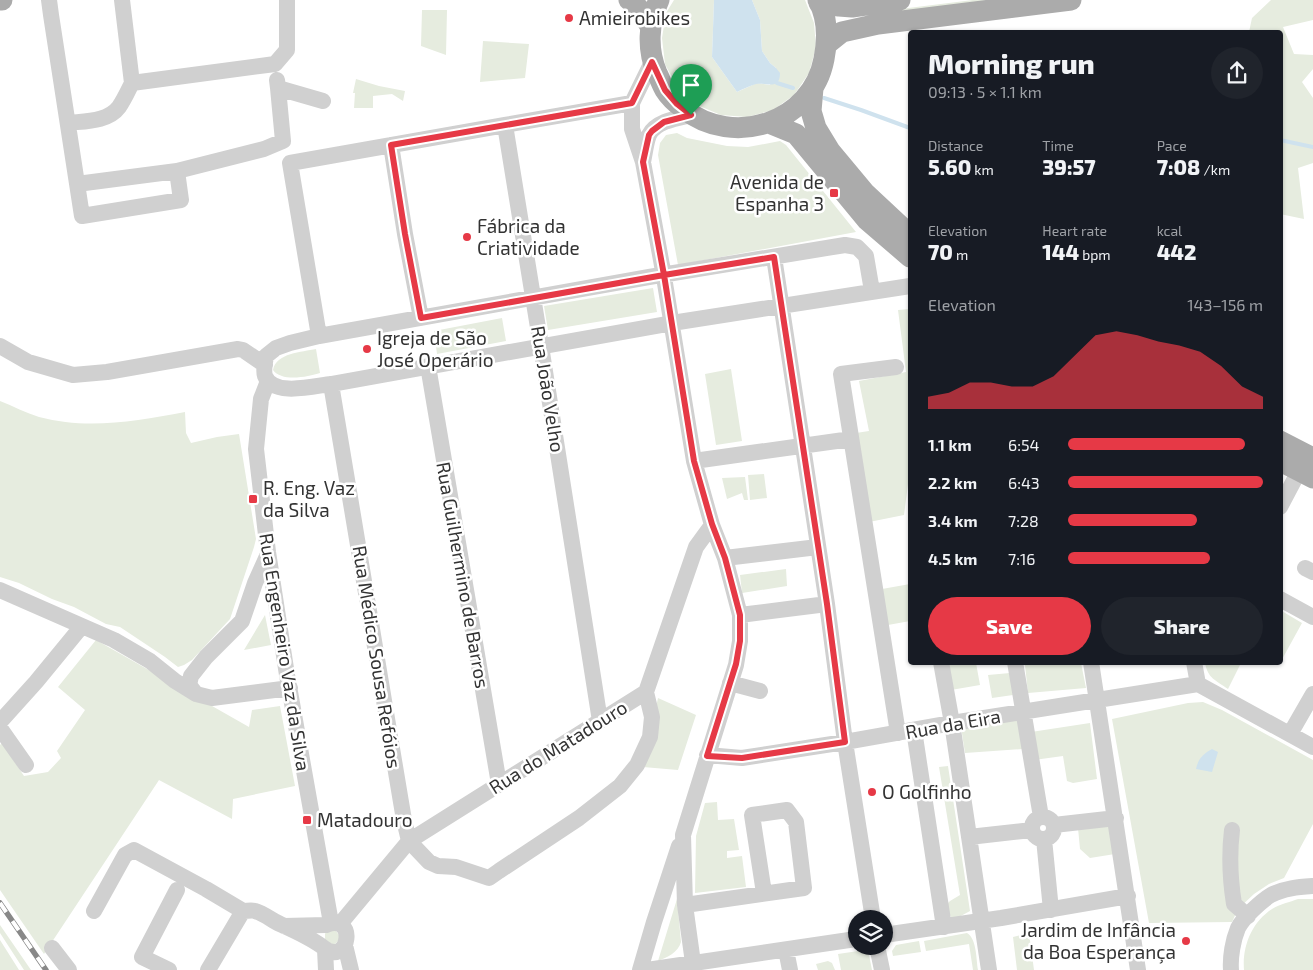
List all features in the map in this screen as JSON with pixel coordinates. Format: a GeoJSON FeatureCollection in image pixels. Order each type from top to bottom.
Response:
{"type":"FeatureCollection","features":[{"type":"Feature","properties":{"kind":"main road"},"geometry":{"type":"LineString","coordinates":[[629,0],[643,13],[650,26]]}},
{"type":"Feature","properties":{"kind":"main road"},"geometry":{"type":"LineString","coordinates":[[659,0],[654,10],[650,34],[652,62],[665,90],[677,104],[691,115],[709,124],[728,128],[750,128],[769,123],[790,112],[813,88],[823,67],[827,44],[825,21],[819,1]]}},
{"type":"Feature","properties":{"kind":"main road"},"geometry":{"type":"LineString","coordinates":[[819,1],[852,7],[900,0]]}},
{"type":"Feature","properties":{"kind":"main road"},"geometry":{"type":"LineString","coordinates":[[827,44],[842,32],[878,24],[1071,0]]}},
{"type":"Feature","properties":{"kind":"main road"},"geometry":{"type":"LineString","coordinates":[[813,88],[811,111],[816,128],[830,151],[865,193],[908,233]]}},
{"type":"Feature","properties":{"kind":"main road"},"geometry":{"type":"LineString","coordinates":[[769,123],[796,134],[867,220],[908,255]]}},
{"type":"Feature","properties":{"kind":"main road"},"geometry":{"type":"LineString","coordinates":[[1283,445],[1301,467]]}},
{"type":"Feature","properties":{"kind":"street"},"geometry":{"type":"LineString","coordinates":[[49,0],[82,216],[181,200],[177,171]]}},
{"type":"Feature","properties":{"kind":"street"},"geometry":{"type":"LineString","coordinates":[[68,123],[91,121],[110,116],[118,108],[132,83],[122,0]]}},
{"type":"Feature","properties":{"kind":"street"},"geometry":{"type":"LineString","coordinates":[[132,83],[275,64],[287,50],[287,0]]}},
{"type":"Feature","properties":{"kind":"street"},"geometry":{"type":"LineString","coordinates":[[640,970],[736,664],[740,641],[740,615],[725,558],[712,524],[694,461],[664,275],[643,162],[632,129],[632,103],[652,62]]}},
{"type":"Feature","properties":{"kind":"street"},"geometry":{"type":"LineString","coordinates":[[77,184],[177,171],[264,149],[283,141],[275,64]]}},
{"type":"Feature","properties":{"kind":"street"},"geometry":{"type":"LineString","coordinates":[[278,88],[323,101]]}},
{"type":"Feature","properties":{"kind":"street"},"geometry":{"type":"LineString","coordinates":[[319,336],[290,163],[632,103]]}},
{"type":"Feature","properties":{"kind":"street"},"geometry":{"type":"LineString","coordinates":[[643,162],[649,135],[652,131],[664,122],[691,115]]}},
{"type":"Feature","properties":{"kind":"street","name":"Rua João Velho"},"geometry":{"type":"LineString","coordinates":[[505,125],[600,721]]}},
{"type":"Feature","properties":{"kind":"street"},"geometry":{"type":"LineString","coordinates":[[391,145],[421,318]]}},
{"type":"Feature","properties":{"kind":"street"},"geometry":{"type":"LineString","coordinates":[[872,292],[866,256],[857,247],[845,245],[319,336],[276,348],[266,356],[264,371],[268,381],[276,387],[288,389],[331,384],[672,323],[782,306],[872,292],[908,286]]}},
{"type":"Feature","properties":{"kind":"street"},"geometry":{"type":"LineString","coordinates":[[774,257],[872,910]]}},
{"type":"Feature","properties":{"kind":"street"},"geometry":{"type":"LineString","coordinates":[[0,346],[28,362],[73,375],[107,372],[238,349],[243,350],[265,365]]}},
{"type":"Feature","properties":{"kind":"street","name":"Rua Guilhermino de Barros"},"geometry":{"type":"LineString","coordinates":[[428,366],[499,784]]}},
{"type":"Feature","properties":{"kind":"street"},"geometry":{"type":"LineString","coordinates":[[896,367],[841,374],[851,439],[944,927]]}},
{"type":"Feature","properties":{"kind":"street","name":"Rua Engenheiro Vaz da Silva"},"geometry":{"type":"LineString","coordinates":[[268,381],[261,399],[256,449],[268,552],[332,924]]}},
{"type":"Feature","properties":{"kind":"street","name":"Rua Médico Sousa Refóios"},"geometry":{"type":"LineString","coordinates":[[331,384],[409,842]]}},
{"type":"Feature","properties":{"kind":"street"},"geometry":{"type":"LineString","coordinates":[[694,461],[851,439]]}},
{"type":"Feature","properties":{"kind":"street"},"geometry":{"type":"LineString","coordinates":[[1283,501],[1301,467]]}},
{"type":"Feature","properties":{"kind":"street","name":"Rua do Matadouro"},"geometry":{"type":"LineString","coordinates":[[332,924],[409,842],[646,692],[696,547],[712,524]]}},
{"type":"Feature","properties":{"kind":"street"},"geometry":{"type":"LineString","coordinates":[[725,558],[818,547]]}},
{"type":"Feature","properties":{"kind":"street"},"geometry":{"type":"LineString","coordinates":[[196,694],[189,685],[191,676],[206,657],[242,621],[268,552]]}},
{"type":"Feature","properties":{"kind":"street"},"geometry":{"type":"LineString","coordinates":[[0,590],[114,640],[150,660],[175,681],[196,694],[212,698],[290,688]]}},
{"type":"Feature","properties":{"kind":"street"},"geometry":{"type":"LineString","coordinates":[[1283,601],[1313,616]]}},
{"type":"Feature","properties":{"kind":"street"},"geometry":{"type":"LineString","coordinates":[[740,615],[827,604]]}},
{"type":"Feature","properties":{"kind":"street"},"geometry":{"type":"LineString","coordinates":[[0,722],[82,626]]}},
{"type":"Feature","properties":{"kind":"street"},"geometry":{"type":"LineString","coordinates":[[942,665],[988,970]]}},
{"type":"Feature","properties":{"kind":"street"},"geometry":{"type":"LineString","coordinates":[[1015,665],[1043,828],[1051,910]]}},
{"type":"Feature","properties":{"kind":"street"},"geometry":{"type":"LineString","coordinates":[[1091,665],[1138,970]]}},
{"type":"Feature","properties":{"kind":"street"},"geometry":{"type":"LineString","coordinates":[[1195,665],[1198,684],[1313,747]]}},
{"type":"Feature","properties":{"kind":"street"},"geometry":{"type":"LineString","coordinates":[[730,682],[760,691]]}},
{"type":"Feature","properties":{"kind":"street","name":"Rua da Eira"},"geometry":{"type":"LineString","coordinates":[[707,756],[742,758],[1198,684]]}},
{"type":"Feature","properties":{"kind":"street"},"geometry":{"type":"LineString","coordinates":[[409,842],[429,862],[438,866],[456,867],[489,878],[579,818],[620,786],[637,765],[650,737],[652,717],[646,692]]}},
{"type":"Feature","properties":{"kind":"street"},"geometry":{"type":"LineString","coordinates":[[1290,734],[1313,694]]}},
{"type":"Feature","properties":{"kind":"street"},"geometry":{"type":"LineString","coordinates":[[0,728],[26,765]]}},
{"type":"Feature","properties":{"kind":"street"},"geometry":{"type":"LineString","coordinates":[[685,905],[804,888],[796,822],[787,810],[752,815],[764,893]]}},
{"type":"Feature","properties":{"kind":"street"},"geometry":{"type":"LineString","coordinates":[[969,837],[1116,818]]}},
{"type":"Feature","properties":{"kind":"street"},"geometry":{"type":"LineString","coordinates":[[1232,830],[1230,872],[1234,904],[1248,916]]}},
{"type":"Feature","properties":{"kind":"street"},"geometry":{"type":"LineString","coordinates":[[683,836],[685,905],[693,966]]}},
{"type":"Feature","properties":{"kind":"street"},"geometry":{"type":"LineString","coordinates":[[94,911],[126,855],[134,850],[244,911],[254,910],[324,948],[334,952],[344,946]]}},
{"type":"Feature","properties":{"kind":"street"},"geometry":{"type":"LineString","coordinates":[[1231,970],[1230,957],[1239,927],[1257,905],[1272,894],[1295,887],[1313,886]]}},
{"type":"Feature","properties":{"kind":"street"},"geometry":{"type":"LineString","coordinates":[[170,970],[142,957],[177,890]]}},
{"type":"Feature","properties":{"kind":"street"},"geometry":{"type":"LineString","coordinates":[[893,934],[1051,910],[1128,896]]}},
{"type":"Feature","properties":{"kind":"street"},"geometry":{"type":"LineString","coordinates":[[208,970],[244,911]]}},
{"type":"Feature","properties":{"kind":"street"},"geometry":{"type":"LineString","coordinates":[[326,970],[324,948],[320,942],[319,935],[321,930],[332,924]]}},
{"type":"Feature","properties":{"kind":"street"},"geometry":{"type":"LineString","coordinates":[[284,926],[332,924],[343,927],[347,935],[337,970]]}},
{"type":"Feature","properties":{"kind":"street"},"geometry":{"type":"LineString","coordinates":[[647,970],[693,966],[848,940]]}},
{"type":"Feature","properties":{"kind":"street"},"geometry":{"type":"LineString","coordinates":[[344,946],[351,970]]}},
{"type":"Feature","properties":{"kind":"street"},"geometry":{"type":"LineString","coordinates":[[52,948],[69,970]]}},
{"type":"Feature","properties":{"kind":"street"},"geometry":{"type":"LineString","coordinates":[[786,950],[790,970]]}},
{"type":"Feature","properties":{"kind":"street"},"geometry":{"type":"LineString","coordinates":[[880,955],[882,970]]}},
{"type":"Feature","properties":{"kind":"shaded area"},"geometry":{"type":"Polygon","coordinates":[[[674,0],[714,0],[712,57],[737,92],[757,83],[770,85],[776,68],[762,51],[760,20],[752,0],[805,0],[814,23],[816,47],[809,73],[794,95],[773,110],[747,117],[721,115],[697,105],[677,87],[665,64],[662,38],[666,13],[674,0]]]}},
{"type":"Feature","properties":{"kind":"shaded area"},"geometry":{"type":"Polygon","coordinates":[[[973,0],[1020,0],[885,16],[884,11],[973,0]]]}},
{"type":"Feature","properties":{"kind":"shaded area"},"geometry":{"type":"Polygon","coordinates":[[[1271,0],[1313,0],[1313,20],[1283,27],[1294,54],[1313,55],[1313,69],[1302,82],[1313,98],[1313,163],[1298,168],[1304,219],[1283,215],[1283,30],[1249,30],[1252,18],[1271,0]]]}},
{"type":"Feature","properties":{"kind":"shaded area"},"geometry":{"type":"Polygon","coordinates":[[[422,10],[447,10],[446,55],[421,46],[422,10]]]}},
{"type":"Feature","properties":{"kind":"shaded area"},"geometry":{"type":"Polygon","coordinates":[[[483,41],[529,44],[525,78],[480,82],[483,41]]]}},
{"type":"Feature","properties":{"kind":"shaded area"},"geometry":{"type":"Polygon","coordinates":[[[356,79],[405,91],[403,101],[392,94],[373,96],[373,108],[354,108],[355,93],[353,93],[356,79]]]}},
{"type":"Feature","properties":{"kind":"shaded area"},"geometry":{"type":"Polygon","coordinates":[[[677,133],[687,138],[727,146],[748,147],[780,141],[786,145],[856,232],[678,265],[658,155],[660,143],[666,135],[677,133]]]}},
{"type":"Feature","properties":{"kind":"shaded area"},"geometry":{"type":"Polygon","coordinates":[[[653,288],[657,312],[548,330],[544,306],[653,288]]]}},
{"type":"Feature","properties":{"kind":"shaded area"},"geometry":{"type":"Polygon","coordinates":[[[908,309],[908,484],[904,515],[864,523],[856,433],[869,431],[859,381],[906,372],[898,310],[908,309]]]}},
{"type":"Feature","properties":{"kind":"shaded area"},"geometry":{"type":"Polygon","coordinates":[[[502,318],[506,341],[437,354],[434,331],[502,318]]]}},
{"type":"Feature","properties":{"kind":"shaded area"},"geometry":{"type":"Polygon","coordinates":[[[316,349],[320,373],[302,377],[288,377],[277,374],[273,370],[279,360],[290,354],[316,349]]]}},
{"type":"Feature","properties":{"kind":"shaded area"},"geometry":{"type":"Polygon","coordinates":[[[731,369],[742,441],[716,445],[705,374],[731,369]]]}},
{"type":"Feature","properties":{"kind":"shaded area"},"geometry":{"type":"Polygon","coordinates":[[[0,401],[39,417],[76,423],[112,423],[185,412],[186,433],[191,443],[239,434],[256,539],[230,619],[192,660],[178,667],[120,627],[106,624],[74,607],[19,583],[0,577],[0,401]]]}},
{"type":"Feature","properties":{"kind":"shaded area"},"geometry":{"type":"Polygon","coordinates":[[[764,474],[767,498],[750,500],[748,475],[764,474]]]}},
{"type":"Feature","properties":{"kind":"shaded area"},"geometry":{"type":"Polygon","coordinates":[[[745,477],[748,500],[744,500],[742,493],[727,499],[722,478],[745,477]]]}},
{"type":"Feature","properties":{"kind":"shaded area"},"geometry":{"type":"Polygon","coordinates":[[[786,569],[787,586],[742,593],[740,575],[786,569]]]}},
{"type":"Feature","properties":{"kind":"shaded area"},"geometry":{"type":"Polygon","coordinates":[[[908,584],[908,621],[888,625],[882,589],[908,584]]]}},
{"type":"Feature","properties":{"kind":"shaded area"},"geometry":{"type":"Polygon","coordinates":[[[1283,612],[1302,623],[1283,658],[1283,612]]]}},
{"type":"Feature","properties":{"kind":"shaded area"},"geometry":{"type":"Polygon","coordinates":[[[265,615],[271,645],[244,650],[265,615]]]}},
{"type":"Feature","properties":{"kind":"shaded area"},"geometry":{"type":"Polygon","coordinates":[[[96,640],[249,727],[252,710],[280,706],[295,786],[233,799],[232,819],[159,780],[44,954],[0,890],[0,745],[2,743],[24,776],[48,772],[61,758],[57,751],[85,710],[58,687],[96,640]]]}},
{"type":"Feature","properties":{"kind":"shaded area"},"geometry":{"type":"Polygon","coordinates":[[[949,665],[976,665],[980,685],[951,690],[949,665]]]}},
{"type":"Feature","properties":{"kind":"shaded area"},"geometry":{"type":"Polygon","coordinates":[[[1025,665],[1081,665],[1086,688],[1028,693],[1025,665]]]}},
{"type":"Feature","properties":{"kind":"shaded area"},"geometry":{"type":"Polygon","coordinates":[[[1206,665],[1240,665],[1228,689],[1210,676],[1206,665]]]}},
{"type":"Feature","properties":{"kind":"shaded area"},"geometry":{"type":"Polygon","coordinates":[[[1010,673],[1013,695],[992,698],[988,675],[1010,673]]]}},
{"type":"Feature","properties":{"kind":"shaded area"},"geometry":{"type":"Polygon","coordinates":[[[658,698],[696,715],[678,770],[643,767],[658,698]]]}},
{"type":"Feature","properties":{"kind":"shaded area"},"geometry":{"type":"Polygon","coordinates":[[[1203,702],[1222,710],[1313,760],[1313,824],[1284,878],[1269,884],[1254,894],[1238,909],[1232,922],[1149,923],[1112,719],[1188,703],[1203,702]]]}},
{"type":"Feature","properties":{"kind":"shaded area"},"geometry":{"type":"Polygon","coordinates":[[[1018,719],[1023,749],[965,753],[961,727],[1018,719]]]}},
{"type":"Feature","properties":{"kind":"shaded area"},"geometry":{"type":"Polygon","coordinates":[[[1090,723],[1097,779],[1073,783],[1067,781],[1063,756],[1034,760],[1031,732],[1090,723]]]}},
{"type":"Feature","properties":{"kind":"shaded area"},"geometry":{"type":"Polygon","coordinates":[[[948,766],[970,911],[957,918],[951,917],[945,906],[960,895],[939,767],[948,766]]]}},
{"type":"Feature","properties":{"kind":"shaded area"},"geometry":{"type":"Polygon","coordinates":[[[717,802],[718,820],[734,819],[739,850],[727,851],[727,858],[742,856],[746,887],[695,893],[696,836],[705,803],[717,802]]]}},
{"type":"Feature","properties":{"kind":"shaded area"},"geometry":{"type":"Polygon","coordinates":[[[1109,826],[1115,854],[1090,858],[1080,849],[1078,828],[1109,826]]]}},
{"type":"Feature","properties":{"kind":"shaded area"},"geometry":{"type":"Polygon","coordinates":[[[677,899],[680,946],[675,952],[658,961],[677,899]]]}},
{"type":"Feature","properties":{"kind":"shaded area"},"geometry":{"type":"Polygon","coordinates":[[[1298,899],[1313,899],[1313,970],[1244,970],[1247,944],[1250,935],[1259,921],[1275,907],[1298,899]]]}},
{"type":"Feature","properties":{"kind":"shaded area"},"geometry":{"type":"Polygon","coordinates":[[[0,925],[31,970],[24,970],[0,933],[0,925]]]}},
{"type":"Feature","properties":{"kind":"shaded area"},"geometry":{"type":"Polygon","coordinates":[[[334,928],[341,938],[334,945],[325,940],[325,934],[326,931],[334,928]]]}},
{"type":"Feature","properties":{"kind":"shaded area"},"geometry":{"type":"Polygon","coordinates":[[[967,933],[973,940],[978,970],[973,970],[969,944],[926,951],[924,941],[967,933]]]}},
{"type":"Feature","properties":{"kind":"shaded area"},"geometry":{"type":"Polygon","coordinates":[[[1029,933],[1034,970],[1017,970],[1013,937],[1029,933]]]}},
{"type":"Feature","properties":{"kind":"shaded area"},"geometry":{"type":"Polygon","coordinates":[[[0,940],[19,970],[0,970],[0,940]]]}},
{"type":"Feature","properties":{"kind":"shaded area"},"geometry":{"type":"Polygon","coordinates":[[[919,941],[921,952],[893,956],[893,950],[896,945],[919,941]]]}},
{"type":"Feature","properties":{"kind":"shaded area"},"geometry":{"type":"Polygon","coordinates":[[[848,953],[848,955],[869,955],[872,970],[841,970],[838,954],[848,953]]]}},
{"type":"Feature","properties":{"kind":"shaded area"},"geometry":{"type":"Polygon","coordinates":[[[828,961],[832,963],[835,970],[818,970],[816,964],[828,961]]]}},
{"type":"Feature","properties":{"kind":"water"},"geometry":{"type":"Polygon","coordinates":[[[714,0],[752,0],[760,20],[762,51],[780,73],[778,82],[775,84],[756,84],[737,92],[712,57],[714,0]]]}},
{"type":"Feature","properties":{"kind":"water"},"geometry":{"type":"Polygon","coordinates":[[[1212,749],[1218,752],[1212,772],[1196,769],[1201,757],[1212,749]]]}},
{"type":"Feature","properties":{"kind":"waterway"},"geometry":{"type":"LineString","coordinates":[[777,83],[793,88]]}},
{"type":"Feature","properties":{"kind":"waterway"},"geometry":{"type":"LineString","coordinates":[[824,98],[908,127]]}},
{"type":"Feature","properties":{"kind":"waterway"},"geometry":{"type":"LineString","coordinates":[[1283,141],[1313,147]]}},
{"type":"Feature","properties":{"kind":"railway"},"geometry":{"type":"LineString","coordinates":[[0,903],[46,970]]}},
{"type":"Feature","properties":{"kind":"place","name":"Amieirobikes"},"geometry":{"type":"Point","coordinates":[569,18]}},
{"type":"Feature","properties":{"kind":"place","name":"Avenida de Espanha 3"},"geometry":{"type":"Point","coordinates":[834,193]}},
{"type":"Feature","properties":{"kind":"place","name":"Fábrica da Criatividade"},"geometry":{"type":"Point","coordinates":[467,237]}},
{"type":"Feature","properties":{"kind":"place","name":"Igreja de São José Operário"},"geometry":{"type":"Point","coordinates":[367,349]}},
{"type":"Feature","properties":{"kind":"place","name":"R. Eng. Vaz da Silva"},"geometry":{"type":"Point","coordinates":[253,499]}},
{"type":"Feature","properties":{"kind":"place","name":"O Golfinho"},"geometry":{"type":"Point","coordinates":[872,792]}},
{"type":"Feature","properties":{"kind":"place","name":"Matadouro"},"geometry":{"type":"Point","coordinates":[307,820]}},
{"type":"Feature","properties":{"kind":"place","name":"Jardim de Infância da Boa Esperança"},"geometry":{"type":"Point","coordinates":[1186,941]}},
{"type":"Feature","properties":{"kind":"route"},"geometry":{"type":"LineString","coordinates":[[691,115],[664,122],[652,131],[649,135],[643,162],[664,275],[774,257],[827,604],[845,742],[742,758],[707,756],[736,664],[740,641],[740,615],[725,558],[712,524],[694,461],[664,275],[421,318],[391,145],[632,103],[652,62],[665,90],[677,104],[691,115]]}}]}
